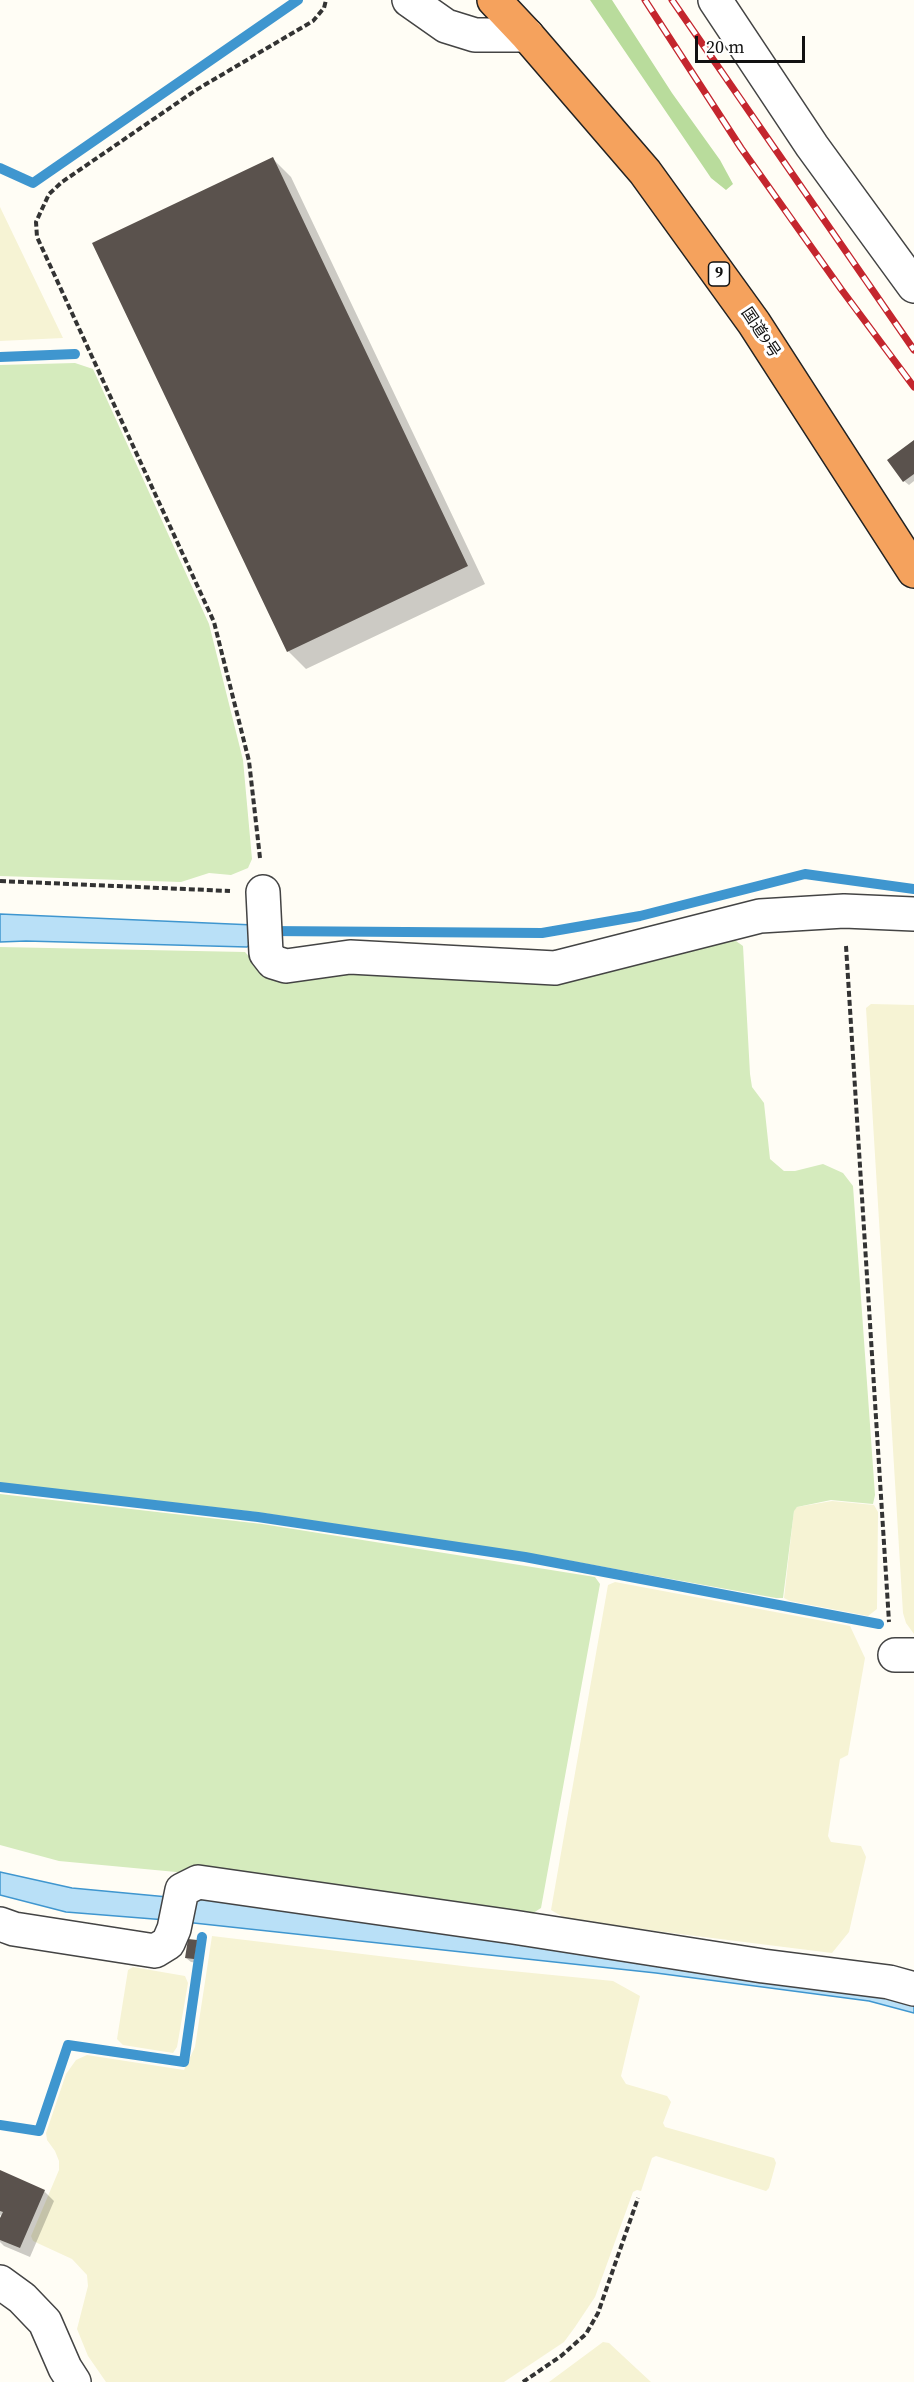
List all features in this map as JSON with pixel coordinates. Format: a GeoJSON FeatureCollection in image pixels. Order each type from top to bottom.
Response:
{"type":"FeatureCollection","features":[{"type":"Feature","properties":{"kind":"highway","name":"国道9号"},"geometry":{"type":"LineString","coordinates":[[494,0],[645,171],[754,323],[914,571]]}},
{"type":"Feature","properties":{"kind":"street"},"geometry":{"type":"LineString","coordinates":[[409,0],[446,26],[475,35],[527,35]]}},
{"type":"Feature","properties":{"kind":"street"},"geometry":{"type":"LineString","coordinates":[[715,0],[812,146],[914,285]]}},
{"type":"Feature","properties":{"kind":"street"},"geometry":{"type":"LineString","coordinates":[[264,916],[266,953],[273,962],[285,966],[350,957],[555,968],[744,919],[844,911],[914,914]]}},
{"type":"Feature","properties":{"kind":"street"},"geometry":{"type":"LineString","coordinates":[[0,1924],[14,1929],[155,1951],[168,1943],[174,1929],[182,1890],[198,1882],[513,1927],[763,1966],[889,1982],[914,1989]]}},
{"type":"Feature","properties":{"kind":"street"},"geometry":{"type":"LineString","coordinates":[[0,2282],[22,2298],[45,2322],[65,2368],[74,2382]]}},
{"type":"Feature","properties":{"kind":"path"},"geometry":{"type":"LineString","coordinates":[[0,881],[264,916],[249,761],[214,622],[37,237],[36,222],[49,194],[62,182],[196,90],[313,21],[324,8],[326,0]]}},
{"type":"Feature","properties":{"kind":"path"},"geometry":{"type":"LineString","coordinates":[[844,911],[891,1643],[904,1655]]}},
{"type":"Feature","properties":{"kind":"path"},"geometry":{"type":"LineString","coordinates":[[523,2382],[561,2356],[586,2334],[598,2313],[638,2198]]}},
{"type":"Feature","properties":{"kind":"shaded area"},"geometry":{"type":"Polygon","coordinates":[[[0,207],[63,338],[0,341],[0,207]]]}},
{"type":"Feature","properties":{"kind":"shaded area"},"geometry":{"type":"Polygon","coordinates":[[[871,1004],[914,1005],[914,1634],[906,1623],[903,1613],[866,1008],[871,1004]]]}},
{"type":"Feature","properties":{"kind":"shaded area"},"geometry":{"type":"Polygon","coordinates":[[[832,1501],[874,1505],[878,1512],[877,1609],[868,1616],[784,1598],[794,1510],[797,1507],[832,1501]]]}},
{"type":"Feature","properties":{"kind":"shaded area"},"geometry":{"type":"Polygon","coordinates":[[[615,1582],[850,1626],[865,1658],[848,1755],[840,1759],[828,1836],[831,1842],[861,1846],[866,1857],[849,1932],[832,1953],[568,1920],[551,1910],[608,1585],[615,1582]]]}},
{"type":"Feature","properties":{"kind":"shaded area"},"geometry":{"type":"Polygon","coordinates":[[[212,1936],[471,1967],[613,1981],[640,1996],[621,2076],[626,2084],[667,2096],[671,2102],[663,2123],[665,2127],[774,2158],[776,2163],[769,2188],[766,2191],[656,2156],[652,2158],[641,2191],[633,2192],[595,2297],[564,2342],[504,2382],[106,2382],[88,2356],[77,2329],[88,2286],[87,2275],[72,2259],[33,2241],[31,2236],[59,2170],[59,2161],[47,2140],[46,2133],[66,2074],[76,2060],[87,2055],[184,2070],[195,2047],[212,1936]]]}},
{"type":"Feature","properties":{"kind":"shaded area"},"geometry":{"type":"Polygon","coordinates":[[[133,1967],[185,1976],[188,1983],[177,2047],[173,2053],[123,2045],[117,2039],[128,1970],[133,1967]]]}},
{"type":"Feature","properties":{"kind":"shaded area"},"geometry":{"type":"Polygon","coordinates":[[[603,2342],[609,2343],[651,2382],[549,2382],[603,2342]]]}},
{"type":"Feature","properties":{"kind":"green space"},"geometry":{"type":"Polygon","coordinates":[[[590,0],[612,0],[672,93],[720,160],[733,184],[726,190],[711,178],[590,0]]]}},
{"type":"Feature","properties":{"kind":"green space"},"geometry":{"type":"Polygon","coordinates":[[[75,363],[93,369],[209,624],[243,760],[252,859],[248,868],[231,875],[209,873],[181,882],[0,876],[0,365],[75,363]]]}},
{"type":"Feature","properties":{"kind":"green space"},"geometry":{"type":"Polygon","coordinates":[[[736,941],[743,946],[750,1074],[752,1087],[764,1103],[770,1159],[784,1171],[795,1171],[823,1164],[843,1173],[853,1186],[875,1495],[873,1504],[831,1500],[797,1507],[794,1511],[783,1598],[527,1553],[256,1512],[0,1483],[0,947],[245,952],[264,973],[736,941]]]}},
{"type":"Feature","properties":{"kind":"green space"},"geometry":{"type":"Polygon","coordinates":[[[0,1494],[262,1524],[595,1577],[600,1584],[541,1908],[522,1920],[187,1873],[59,1861],[0,1845],[0,1494]]]}},
{"type":"Feature","properties":{"kind":"water"},"geometry":{"type":"Polygon","coordinates":[[[0,914],[254,925],[255,940],[247,947],[0,942],[0,914]]]}},
{"type":"Feature","properties":{"kind":"water"},"geometry":{"type":"Polygon","coordinates":[[[0,1872],[72,1888],[168,1897],[198,1897],[914,1999],[914,2013],[869,2001],[656,1973],[166,1920],[66,1912],[0,1895],[0,1872]]]}},
{"type":"Feature","properties":{"kind":"building"},"geometry":{"type":"Polygon","coordinates":[[[273,157],[468,566],[287,652],[92,243],[273,157]]]}},
{"type":"Feature","properties":{"kind":"building"},"geometry":{"type":"Polygon","coordinates":[[[914,440],[914,474],[903,482],[887,460],[914,440]]]}},
{"type":"Feature","properties":{"kind":"building"},"geometry":{"type":"Polygon","coordinates":[[[188,1939],[197,1940],[194,1959],[185,1958],[188,1939]]]}},
{"type":"Feature","properties":{"kind":"building"},"geometry":{"type":"Polygon","coordinates":[[[0,2170],[45,2190],[20,2248],[0,2240],[0,2218],[3,2212],[0,2211],[0,2170]]]}},
{"type":"Feature","properties":{"kind":"waterway"},"geometry":{"type":"LineString","coordinates":[[0,168],[33,183],[298,0]]}},
{"type":"Feature","properties":{"kind":"waterway"},"geometry":{"type":"LineString","coordinates":[[0,357],[75,354]]}},
{"type":"Feature","properties":{"kind":"waterway"},"geometry":{"type":"LineString","coordinates":[[268,931],[542,933],[640,916],[805,874],[914,889]]}},
{"type":"Feature","properties":{"kind":"waterway"},"geometry":{"type":"LineString","coordinates":[[0,1487],[258,1517],[525,1557],[879,1624]]}},
{"type":"Feature","properties":{"kind":"waterway"},"geometry":{"type":"LineString","coordinates":[[0,2125],[39,2131],[68,2045],[184,2062],[202,1937]]}},
{"type":"Feature","properties":{"kind":"railway"},"geometry":{"type":"LineString","coordinates":[[645,0],[741,148],[914,387]]}},
{"type":"Feature","properties":{"kind":"railway"},"geometry":{"type":"LineString","coordinates":[[672,0],[914,350]]}}]}
